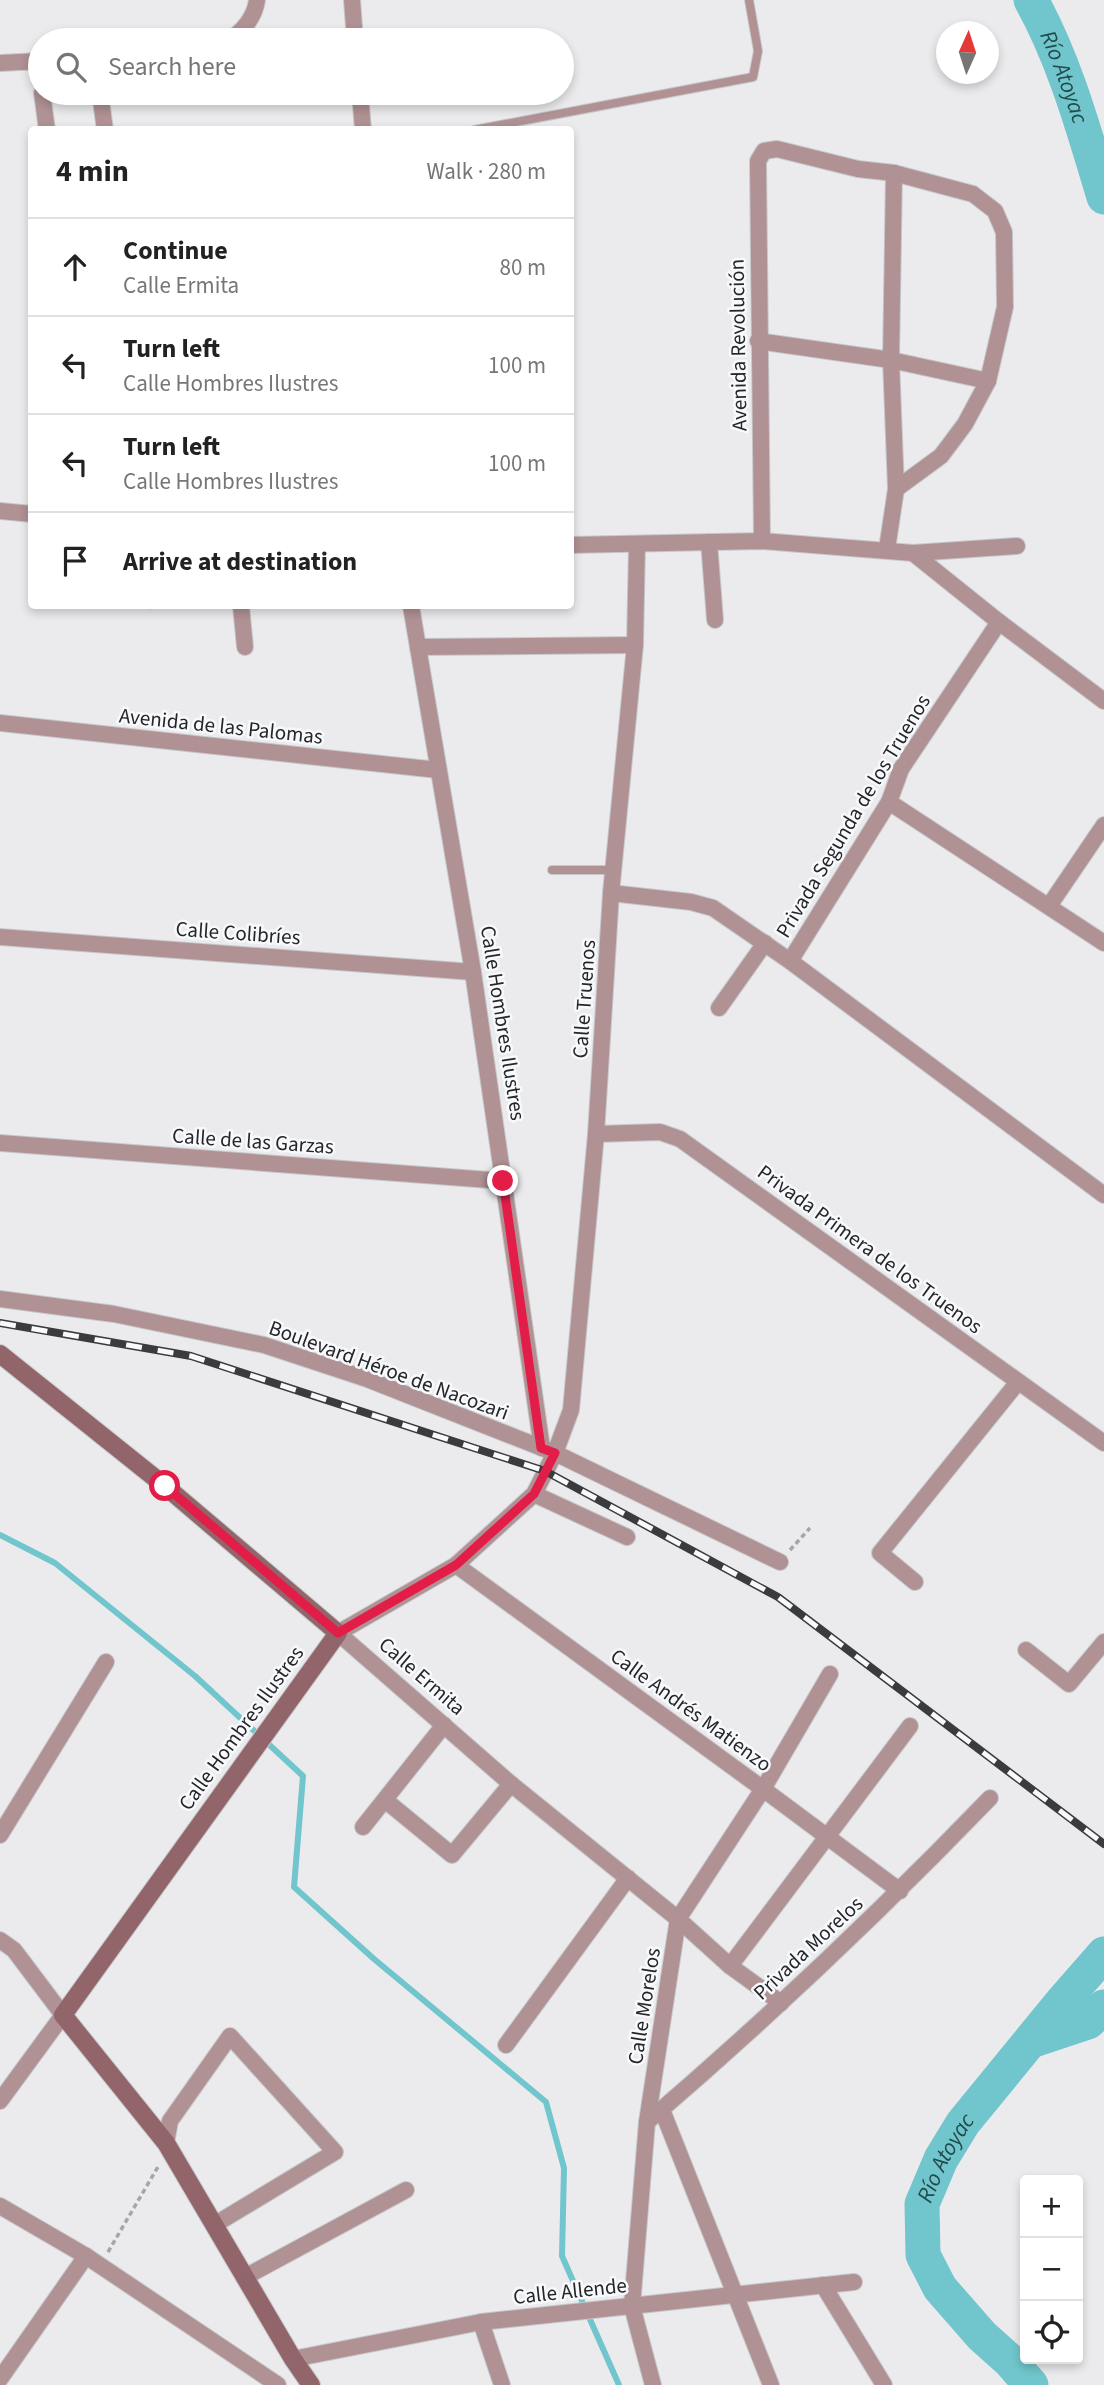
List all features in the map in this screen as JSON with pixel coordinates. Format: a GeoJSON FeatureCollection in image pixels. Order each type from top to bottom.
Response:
{"type":"FeatureCollection","features":[{"type":"Feature","properties":{"kind":"street"},"geometry":{"type":"LineString","coordinates":[[243,28],[256,9],[257,0]]}},
{"type":"Feature","properties":{"kind":"street"},"geometry":{"type":"LineString","coordinates":[[352,0],[354,28]]}},
{"type":"Feature","properties":{"kind":"street"},"geometry":{"type":"LineString","coordinates":[[0,63],[28,62]]}},
{"type":"Feature","properties":{"kind":"street"},"geometry":{"type":"LineString","coordinates":[[44,105],[46,126]]}},
{"type":"Feature","properties":{"kind":"street"},"geometry":{"type":"LineString","coordinates":[[102,105],[104,126]]}},
{"type":"Feature","properties":{"kind":"street"},"geometry":{"type":"LineString","coordinates":[[361,105],[363,126]]}},
{"type":"Feature","properties":{"kind":"street","name":"Avenida Revolución"},"geometry":{"type":"LineString","coordinates":[[762,541],[758,161],[764,151],[776,149],[858,169],[894,173]]}},
{"type":"Feature","properties":{"kind":"street"},"geometry":{"type":"LineString","coordinates":[[887,550],[896,489],[891,359],[894,173],[973,194],[995,211],[1004,232],[1005,307],[988,381],[965,424],[941,456],[896,489]]}},
{"type":"Feature","properties":{"kind":"street"},"geometry":{"type":"LineString","coordinates":[[758,341],[891,359],[988,381]]}},
{"type":"Feature","properties":{"kind":"street"},"geometry":{"type":"LineString","coordinates":[[0,511],[28,514]]}},
{"type":"Feature","properties":{"kind":"street"},"geometry":{"type":"LineString","coordinates":[[574,545],[762,541],[913,553],[1017,546]]}},
{"type":"Feature","properties":{"kind":"street"},"geometry":{"type":"LineString","coordinates":[[709,542],[715,620]]}},
{"type":"Feature","properties":{"kind":"street","name":"Calle Truenos"},"geometry":{"type":"LineString","coordinates":[[548,1451],[571,1410],[596,1134],[611,893],[635,645],[637,544]]}},
{"type":"Feature","properties":{"kind":"street"},"geometry":{"type":"LineString","coordinates":[[913,553],[1104,701]]}},
{"type":"Feature","properties":{"kind":"street"},"geometry":{"type":"LineString","coordinates":[[241,609],[245,647]]}},
{"type":"Feature","properties":{"kind":"street","name":"Calle Hombres Ilustres"},"geometry":{"type":"LineString","coordinates":[[0,2101],[338,1633],[456,1565],[534,1494],[548,1451],[503,1181],[473,972],[412,609]]}},
{"type":"Feature","properties":{"kind":"street","name":"Privada Segunda de los Truenos"},"geometry":{"type":"LineString","coordinates":[[790,961],[889,802],[901,769],[999,622]]}},
{"type":"Feature","properties":{"kind":"street"},"geometry":{"type":"LineString","coordinates":[[418,647],[635,645]]}},
{"type":"Feature","properties":{"kind":"street","name":"Avenida de las Palomas"},"geometry":{"type":"LineString","coordinates":[[0,723],[438,770]]}},
{"type":"Feature","properties":{"kind":"street"},"geometry":{"type":"LineString","coordinates":[[889,802],[1104,943]]}},
{"type":"Feature","properties":{"kind":"street"},"geometry":{"type":"LineString","coordinates":[[1049,906],[1104,825]]}},
{"type":"Feature","properties":{"kind":"street","name":"Privada Segunda de los Truenos"},"geometry":{"type":"LineString","coordinates":[[611,893],[691,902],[713,908],[790,961],[1104,1195]]}},
{"type":"Feature","properties":{"kind":"street","name":"Calle Colibríes"},"geometry":{"type":"LineString","coordinates":[[0,937],[473,972]]}},
{"type":"Feature","properties":{"kind":"street"},"geometry":{"type":"LineString","coordinates":[[719,1009],[765,943]]}},
{"type":"Feature","properties":{"kind":"street","name":"Privada Primera de los Truenos"},"geometry":{"type":"LineString","coordinates":[[596,1134],[660,1132],[680,1139],[1103,1442]]}},
{"type":"Feature","properties":{"kind":"street","name":"Calle de las Garzas"},"geometry":{"type":"LineString","coordinates":[[0,1143],[503,1181]]}},
{"type":"Feature","properties":{"kind":"street","name":"Boulevard Héroe de Nacozari"},"geometry":{"type":"LineString","coordinates":[[0,1299],[114,1314],[264,1345],[367,1379],[548,1451],[780,1562]]}},
{"type":"Feature","properties":{"kind":"street","name":"Calle Ermita"},"geometry":{"type":"LineString","coordinates":[[1,1353],[165,1486],[511,1784],[678,1919],[730,1966],[781,2003]]}},
{"type":"Feature","properties":{"kind":"street"},"geometry":{"type":"LineString","coordinates":[[915,1583],[880,1553],[1018,1382]]}},
{"type":"Feature","properties":{"kind":"street"},"geometry":{"type":"LineString","coordinates":[[534,1494],[627,1537]]}},
{"type":"Feature","properties":{"kind":"street","name":"Calle Andrés Matienzo"},"geometry":{"type":"LineString","coordinates":[[456,1565],[900,1891]]}},
{"type":"Feature","properties":{"kind":"street"},"geometry":{"type":"LineString","coordinates":[[1026,1650],[1069,1684],[1104,1642]]}},
{"type":"Feature","properties":{"kind":"street"},"geometry":{"type":"LineString","coordinates":[[0,1835],[106,1662]]}},
{"type":"Feature","properties":{"kind":"street","name":"Calle Morelos"},"geometry":{"type":"LineString","coordinates":[[653,2385],[632,2306],[647,2122],[678,1919],[763,1788],[830,1674]]}},
{"type":"Feature","properties":{"kind":"street"},"geometry":{"type":"LineString","coordinates":[[363,1827],[444,1725]]}},
{"type":"Feature","properties":{"kind":"street"},"geometry":{"type":"LineString","coordinates":[[730,1966],[910,1726]]}},
{"type":"Feature","properties":{"kind":"street"},"geometry":{"type":"LineString","coordinates":[[385,1800],[452,1855],[511,1784]]}},
{"type":"Feature","properties":{"kind":"street","name":"Privada Morelos"},"geometry":{"type":"LineString","coordinates":[[647,2122],[781,2003],[900,1891],[990,1798]]}},
{"type":"Feature","properties":{"kind":"street"},"geometry":{"type":"LineString","coordinates":[[506,2045],[628,1878]]}},
{"type":"Feature","properties":{"kind":"street"},"geometry":{"type":"LineString","coordinates":[[0,1940],[14,1950],[166,2143],[311,2385]]}},
{"type":"Feature","properties":{"kind":"street"},"geometry":{"type":"LineString","coordinates":[[166,2143],[170,2121],[230,2036],[335,2152],[214,2225]]}},
{"type":"Feature","properties":{"kind":"street"},"geometry":{"type":"LineString","coordinates":[[662,2110],[771,2385]]}},
{"type":"Feature","properties":{"kind":"street"},"geometry":{"type":"LineString","coordinates":[[245,2277],[406,2190]]}},
{"type":"Feature","properties":{"kind":"street"},"geometry":{"type":"LineString","coordinates":[[0,2206],[86,2256],[278,2385]]}},
{"type":"Feature","properties":{"kind":"street"},"geometry":{"type":"LineString","coordinates":[[6,2380],[86,2256]]}},
{"type":"Feature","properties":{"kind":"street","name":"Calle Allende"},"geometry":{"type":"LineString","coordinates":[[293,2359],[481,2322],[854,2282]]}},
{"type":"Feature","properties":{"kind":"street"},"geometry":{"type":"LineString","coordinates":[[823,2285],[884,2385]]}},
{"type":"Feature","properties":{"kind":"street"},"geometry":{"type":"LineString","coordinates":[[481,2322],[502,2385]]}},
{"type":"Feature","properties":{"kind":"lane"},"geometry":{"type":"LineString","coordinates":[[495,126],[753,77],[758,51],[748,0]]}},
{"type":"Feature","properties":{"kind":"lane"},"geometry":{"type":"LineString","coordinates":[[552,870],[613,870]]}},
{"type":"Feature","properties":{"kind":"path"},"geometry":{"type":"LineString","coordinates":[[780,1562],[810,1528]]}},
{"type":"Feature","properties":{"kind":"path"},"geometry":{"type":"LineString","coordinates":[[107,2254],[159,2164]]}},
{"type":"Feature","properties":{"kind":"waterway","name":"Río Atoyac"},"geometry":{"type":"LineString","coordinates":[[1031,0],[1064,72],[1104,197]]}},
{"type":"Feature","properties":{"kind":"waterway"},"geometry":{"type":"LineString","coordinates":[[0,1535],[55,1563],[195,1676],[303,1776],[294,1887],[374,1959],[546,2102],[564,2168],[562,2256],[619,2385]]}},
{"type":"Feature","properties":{"kind":"waterway","name":"Río Atoyac"},"geometry":{"type":"LineString","coordinates":[[1031,2385],[1010,2361],[982,2336],[940,2288],[923,2255],[922,2204],[941,2159],[963,2123],[1104,1954]]}},
{"type":"Feature","properties":{"kind":"waterway","name":"Río Atoyac"},"geometry":{"type":"LineString","coordinates":[[1031,2041],[1088,2022],[1104,2007]]}},
{"type":"Feature","properties":{"kind":"railway"},"geometry":{"type":"LineString","coordinates":[[0,1323],[191,1356],[545,1471],[778,1597],[1104,1844]]}},
{"type":"Feature","properties":{"kind":"route"},"geometry":{"type":"LineString","coordinates":[[165,1486],[338,1633],[456,1565],[534,1494],[555,1453],[541,1448],[503,1181]]}}]}
